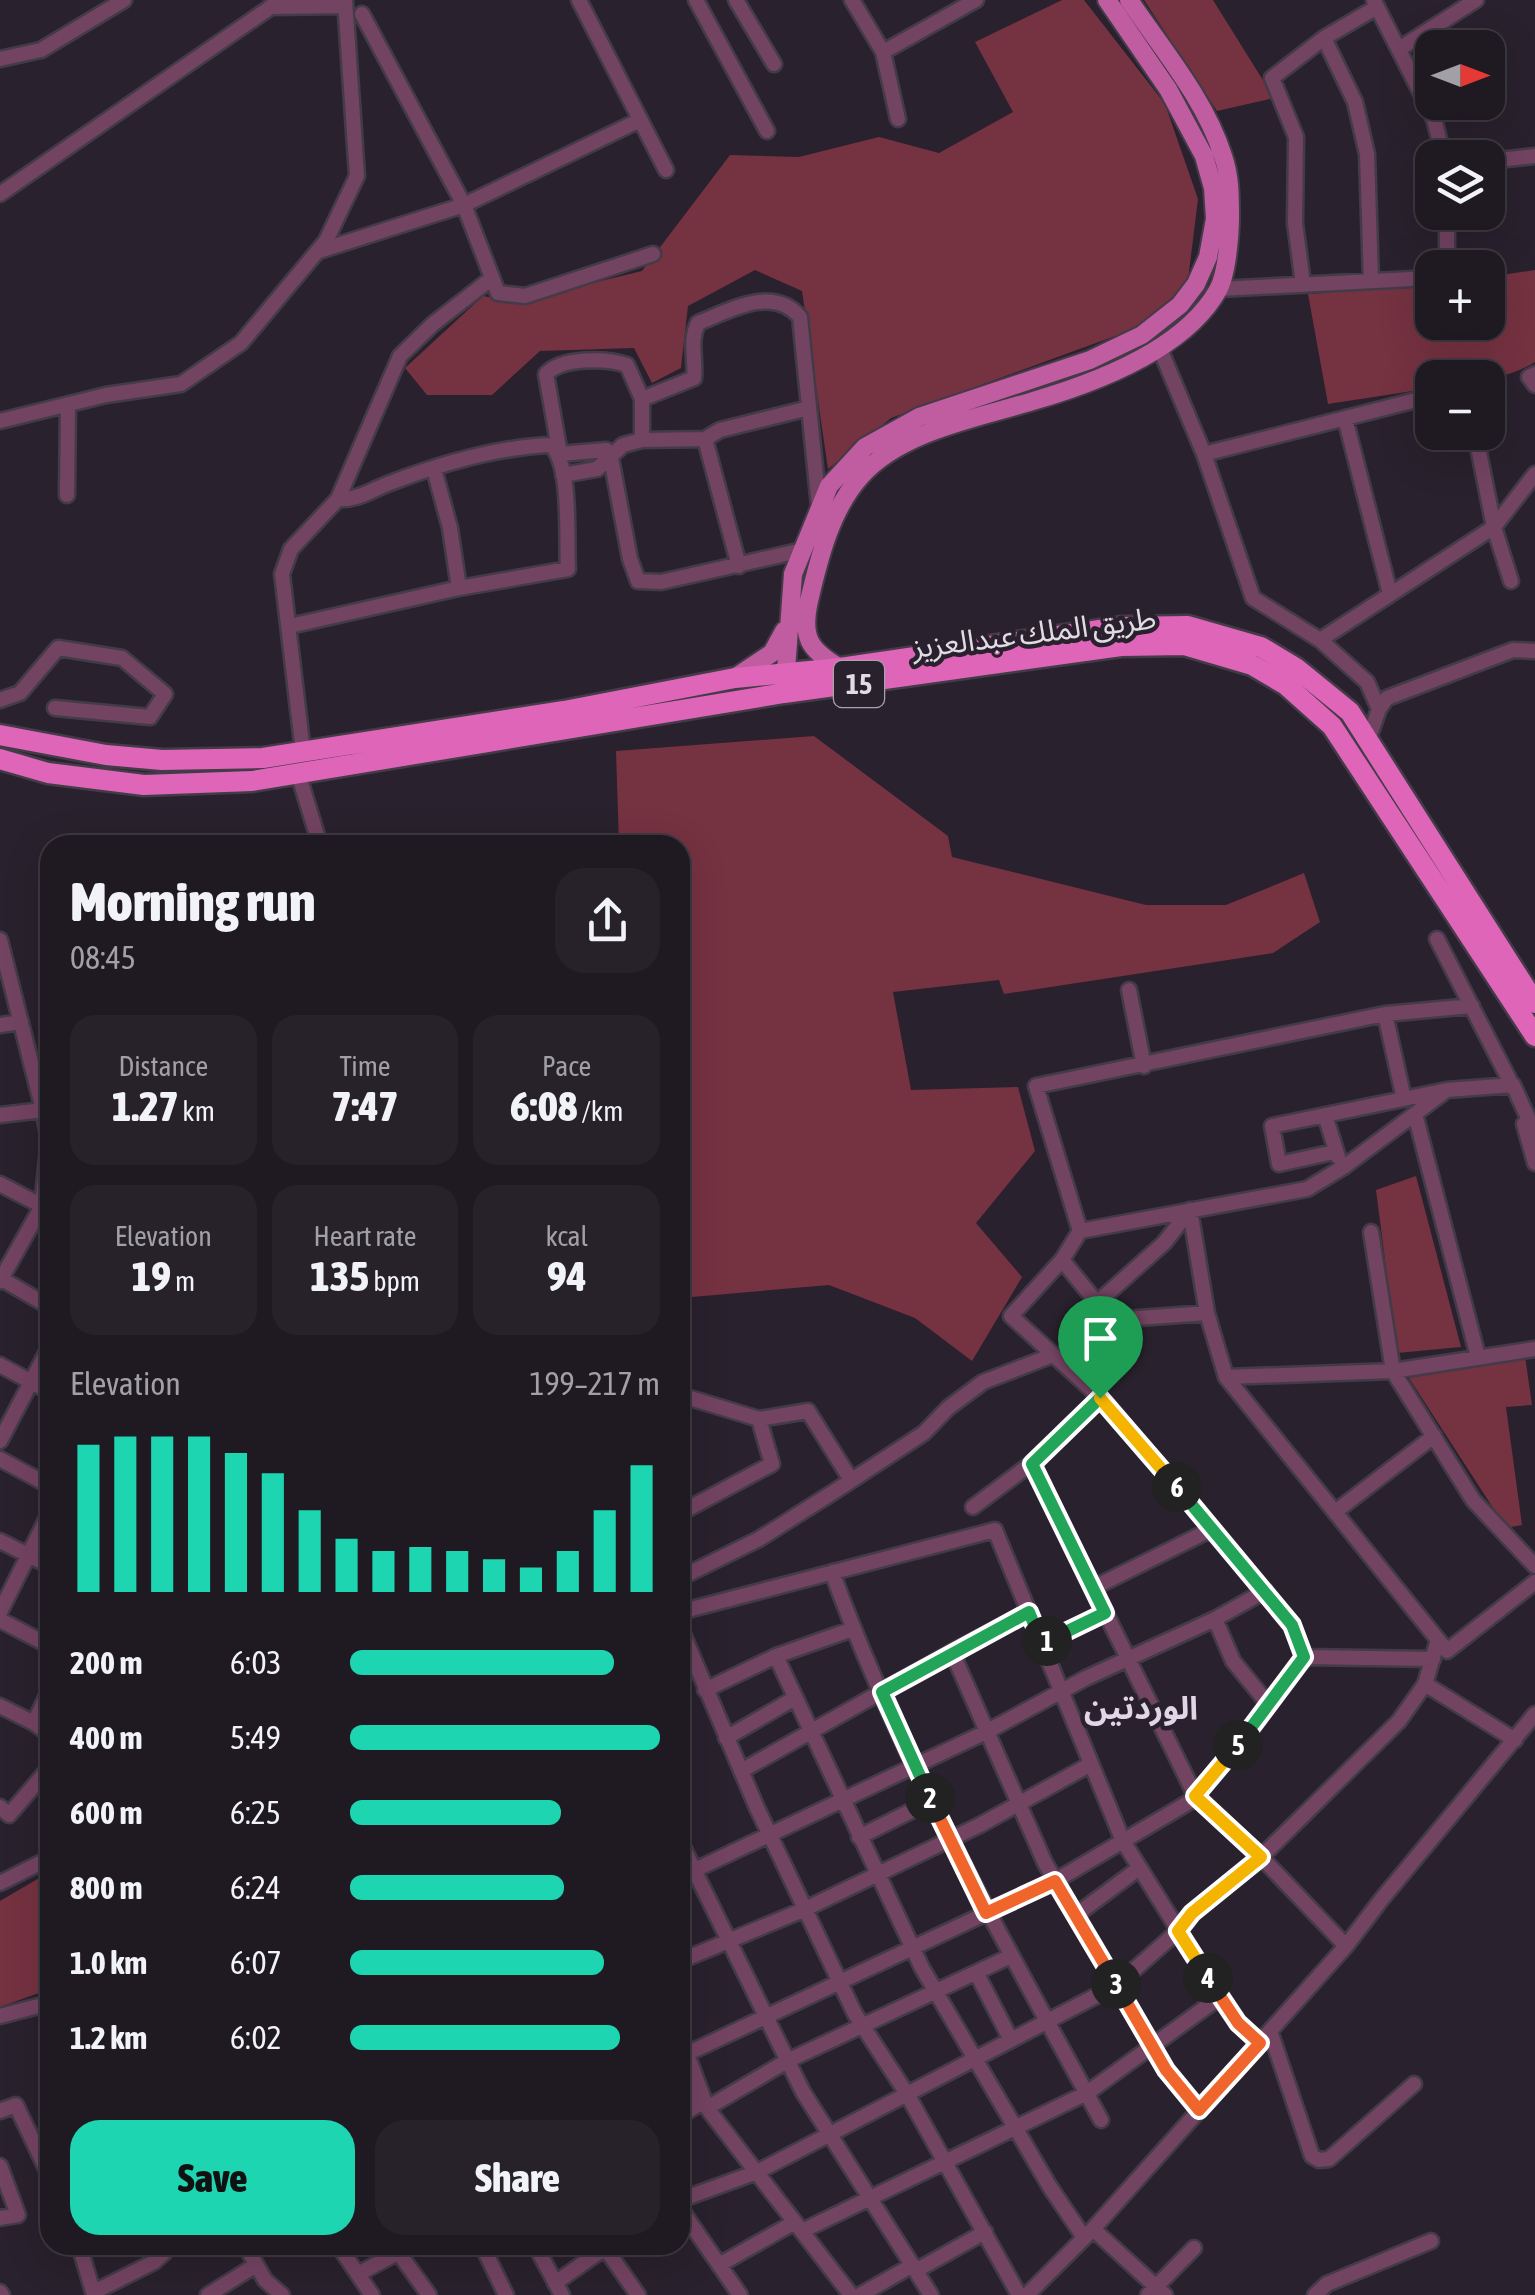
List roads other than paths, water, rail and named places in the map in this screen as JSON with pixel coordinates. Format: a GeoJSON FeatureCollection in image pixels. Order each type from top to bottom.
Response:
{"type":"FeatureCollection","features":[{"type":"Feature","properties":{"kind":"highway","name":"طريق الملك عبدالعزيز"},"geometry":{"type":"LineString","coordinates":[[0,736],[162,760],[263,758],[735,678],[794,682],[840,668],[1120,627],[1188,626],[1260,646],[1296,668],[1350,712],[1535,1003]]}},
{"type":"Feature","properties":{"kind":"highway","name":"طريق الملك عبدالعزيز"},"geometry":{"type":"LineString","coordinates":[[3,762],[144,785],[252,780],[794,682],[1121,646],[1184,645],[1252,665],[1286,684],[1332,726],[1535,1036]]}},
{"type":"Feature","properties":{"kind":"main road"},"geometry":{"type":"LineString","coordinates":[[735,678],[772,653],[797,624],[823,545],[842,502],[862,474],[926,434],[1078,386],[1160,349],[1180,333],[1219,289],[1230,233],[1230,181],[1223,153],[1208,121],[1107,0]]}},
{"type":"Feature","properties":{"kind":"main road"},"geometry":{"type":"LineString","coordinates":[[794,682],[797,624],[793,574],[829,486],[865,448],[881,436],[960,402],[1090,360],[1161,322],[1188,294],[1208,258],[1215,219],[1213,188],[1204,156],[1129,0]]}},
{"type":"Feature","properties":{"kind":"main road"},"geometry":{"type":"LineString","coordinates":[[797,624],[815,652],[840,668]]}},
{"type":"Feature","properties":{"kind":"street"},"geometry":{"type":"LineString","coordinates":[[0,59],[41,50],[124,0]]}},
{"type":"Feature","properties":{"kind":"street"},"geometry":{"type":"LineString","coordinates":[[579,0],[666,170]]}},
{"type":"Feature","properties":{"kind":"street"},"geometry":{"type":"LineString","coordinates":[[696,0],[766,131]]}},
{"type":"Feature","properties":{"kind":"street"},"geometry":{"type":"LineString","coordinates":[[736,0],[774,64]]}},
{"type":"Feature","properties":{"kind":"street"},"geometry":{"type":"LineString","coordinates":[[852,0],[883,52],[898,119]]}},
{"type":"Feature","properties":{"kind":"street"},"geometry":{"type":"LineString","coordinates":[[883,52],[952,6],[976,0]]}},
{"type":"Feature","properties":{"kind":"street"},"geometry":{"type":"LineString","coordinates":[[1398,49],[1476,0]]}},
{"type":"Feature","properties":{"kind":"street"},"geometry":{"type":"LineString","coordinates":[[0,194],[272,2],[345,3],[358,176],[318,251],[242,343],[182,384],[106,394],[0,422]]}},
{"type":"Feature","properties":{"kind":"street"},"geometry":{"type":"LineString","coordinates":[[1303,284],[1295,223],[1296,137],[1272,78],[1375,3],[1434,119],[1439,140]]}},
{"type":"Feature","properties":{"kind":"street"},"geometry":{"type":"LineString","coordinates":[[362,14],[464,206],[498,293],[526,296],[653,254]]}},
{"type":"Feature","properties":{"kind":"street"},"geometry":{"type":"LineString","coordinates":[[1324,38],[1354,102],[1367,154],[1372,281]]}},
{"type":"Feature","properties":{"kind":"street"},"geometry":{"type":"LineString","coordinates":[[318,251],[464,206],[640,120]]}},
{"type":"Feature","properties":{"kind":"street"},"geometry":{"type":"LineString","coordinates":[[1505,159],[1535,156]]}},
{"type":"Feature","properties":{"kind":"street"},"geometry":{"type":"LineString","coordinates":[[302,752],[282,574],[291,549],[338,500],[400,356],[432,324],[492,278]]}},
{"type":"Feature","properties":{"kind":"street"},"geometry":{"type":"LineString","coordinates":[[1219,289],[1415,279]]}},
{"type":"Feature","properties":{"kind":"street"},"geometry":{"type":"LineString","coordinates":[[642,399],[694,378],[692,336],[698,323],[738,307],[773,300],[790,305],[800,317],[819,507]]}},
{"type":"Feature","properties":{"kind":"street"},"geometry":{"type":"LineString","coordinates":[[1160,349],[1204,454],[1253,598],[1320,640],[1367,682],[1379,710]]}},
{"type":"Feature","properties":{"kind":"street"},"geometry":{"type":"LineString","coordinates":[[290,626],[459,588],[568,569],[563,476],[547,390],[546,374],[550,369],[613,360],[627,365],[642,399],[642,440]]}},
{"type":"Feature","properties":{"kind":"street"},"geometry":{"type":"LineString","coordinates":[[1535,374],[1529,378],[1535,385]]}},
{"type":"Feature","properties":{"kind":"street"},"geometry":{"type":"LineString","coordinates":[[1204,454],[1415,400]]}},
{"type":"Feature","properties":{"kind":"street"},"geometry":{"type":"LineString","coordinates":[[67,495],[68,404]]}},
{"type":"Feature","properties":{"kind":"street"},"geometry":{"type":"LineString","coordinates":[[563,476],[597,469],[623,445],[642,440],[705,439],[720,430],[808,408]]}},
{"type":"Feature","properties":{"kind":"street"},"geometry":{"type":"LineString","coordinates":[[1345,418],[1390,594]]}},
{"type":"Feature","properties":{"kind":"street"},"geometry":{"type":"LineString","coordinates":[[705,439],[739,566]]}},
{"type":"Feature","properties":{"kind":"street"},"geometry":{"type":"LineString","coordinates":[[338,500],[349,500],[434,469],[522,446],[550,445],[560,454],[606,450],[638,581],[661,582],[803,550]]}},
{"type":"Feature","properties":{"kind":"street"},"geometry":{"type":"LineString","coordinates":[[1479,450],[1494,526],[1511,581]]}},
{"type":"Feature","properties":{"kind":"street"},"geometry":{"type":"LineString","coordinates":[[434,469],[450,528],[459,588]]}},
{"type":"Feature","properties":{"kind":"street"},"geometry":{"type":"LineString","coordinates":[[1320,640],[1494,526],[1535,474]]}},
{"type":"Feature","properties":{"kind":"street"},"geometry":{"type":"LineString","coordinates":[[0,700],[20,692],[58,648],[122,658],[164,694],[150,718],[55,708]]}},
{"type":"Feature","properties":{"kind":"street"},"geometry":{"type":"LineString","coordinates":[[1368,741],[1386,698],[1512,650],[1535,651]]}},
{"type":"Feature","properties":{"kind":"street"},"geometry":{"type":"LineString","coordinates":[[298,773],[317,835]]}},
{"type":"Feature","properties":{"kind":"street"},"geometry":{"type":"LineString","coordinates":[[1437,939],[1535,1133]]}},
{"type":"Feature","properties":{"kind":"street"},"geometry":{"type":"LineString","coordinates":[[0,940],[40,1098]]}},
{"type":"Feature","properties":{"kind":"street"},"geometry":{"type":"LineString","coordinates":[[1129,990],[1144,1066]]}},
{"type":"Feature","properties":{"kind":"street"},"geometry":{"type":"LineString","coordinates":[[1080,1231],[1036,1086],[1385,1014],[1472,1006]]}},
{"type":"Feature","properties":{"kind":"street"},"geometry":{"type":"LineString","coordinates":[[1385,1014],[1404,1099]]}},
{"type":"Feature","properties":{"kind":"street"},"geometry":{"type":"LineString","coordinates":[[0,1026],[21,1022]]}},
{"type":"Feature","properties":{"kind":"street"},"geometry":{"type":"LineString","coordinates":[[1334,1152],[1279,1164],[1272,1126],[1447,1090],[1513,1085]]}},
{"type":"Feature","properties":{"kind":"street"},"geometry":{"type":"LineString","coordinates":[[1513,1085],[1535,1163]]}},
{"type":"Feature","properties":{"kind":"street"},"geometry":{"type":"LineString","coordinates":[[1304,1657],[1292,1625],[1100,1398],[1011,1316],[1062,1260],[1080,1231],[1307,1188],[1344,1166],[1447,1090]]}},
{"type":"Feature","properties":{"kind":"street"},"geometry":{"type":"LineString","coordinates":[[0,1115],[40,1110]]}},
{"type":"Feature","properties":{"kind":"street"},"geometry":{"type":"LineString","coordinates":[[1414,1114],[1478,1358]]}},
{"type":"Feature","properties":{"kind":"street"},"geometry":{"type":"LineString","coordinates":[[1324,1115],[1334,1152],[1344,1166]]}},
{"type":"Feature","properties":{"kind":"street"},"geometry":{"type":"LineString","coordinates":[[0,1184],[40,1205]]}},
{"type":"Feature","properties":{"kind":"street"},"geometry":{"type":"LineString","coordinates":[[1097,1303],[1164,1243],[1190,1210]]}},
{"type":"Feature","properties":{"kind":"street"},"geometry":{"type":"LineString","coordinates":[[1190,1210],[1207,1313],[1226,1377],[1448,1651],[1535,1582]]}},
{"type":"Feature","properties":{"kind":"street"},"geometry":{"type":"LineString","coordinates":[[40,1217],[0,1279],[40,1302]]}},
{"type":"Feature","properties":{"kind":"street"},"geometry":{"type":"LineString","coordinates":[[1370,1232],[1393,1371],[1474,1500],[1535,1566]]}},
{"type":"Feature","properties":{"kind":"street"},"geometry":{"type":"LineString","coordinates":[[1062,1260],[1111,1320],[1207,1313]]}},
{"type":"Feature","properties":{"kind":"street"},"geometry":{"type":"LineString","coordinates":[[1226,1377],[1393,1371],[1535,1349]]}},
{"type":"Feature","properties":{"kind":"street"},"geometry":{"type":"LineString","coordinates":[[690,1573],[759,1539],[924,1433],[983,1382],[1053,1355]]}},
{"type":"Feature","properties":{"kind":"street"},"geometry":{"type":"LineString","coordinates":[[0,1365],[40,1388]]}},
{"type":"Feature","properties":{"kind":"street"},"geometry":{"type":"LineString","coordinates":[[0,1442],[40,1367]]}},
{"type":"Feature","properties":{"kind":"street"},"geometry":{"type":"LineString","coordinates":[[690,1398],[759,1419],[808,1411],[851,1480]]}},
{"type":"Feature","properties":{"kind":"street"},"geometry":{"type":"LineString","coordinates":[[972,1506],[1032,1464],[1100,1398]]}},
{"type":"Feature","properties":{"kind":"street"},"geometry":{"type":"LineString","coordinates":[[690,1508],[772,1464],[759,1419]]}},
{"type":"Feature","properties":{"kind":"street"},"geometry":{"type":"LineString","coordinates":[[1335,1512],[1434,1436]]}},
{"type":"Feature","properties":{"kind":"street"},"geometry":{"type":"LineString","coordinates":[[0,1459],[40,1481]]}},
{"type":"Feature","properties":{"kind":"street"},"geometry":{"type":"LineString","coordinates":[[1032,1464],[1195,1796],[1261,1857],[1346,1946]]}},
{"type":"Feature","properties":{"kind":"street"},"geometry":{"type":"LineString","coordinates":[[1093,1588],[1212,1529]]}},
{"type":"Feature","properties":{"kind":"street"},"geometry":{"type":"LineString","coordinates":[[690,1609],[995,1530],[1122,1841],[1220,1997],[1238,2023],[1260,2043]]}},
{"type":"Feature","properties":{"kind":"street"},"geometry":{"type":"LineString","coordinates":[[0,1612],[40,1532]]}},
{"type":"Feature","properties":{"kind":"street"},"geometry":{"type":"LineString","coordinates":[[0,1541],[40,1561]]}},
{"type":"Feature","properties":{"kind":"street"},"geometry":{"type":"LineString","coordinates":[[832,1572],[853,1629],[949,1840],[1101,2120]]}},
{"type":"Feature","properties":{"kind":"street"},"geometry":{"type":"LineString","coordinates":[[690,1871],[986,1732],[1265,1591]]}},
{"type":"Feature","properties":{"kind":"street"},"geometry":{"type":"LineString","coordinates":[[741,1771],[1029,1612]]}},
{"type":"Feature","properties":{"kind":"street"},"geometry":{"type":"LineString","coordinates":[[1042,1644],[1105,1613]]}},
{"type":"Feature","properties":{"kind":"street"},"geometry":{"type":"LineString","coordinates":[[1215,1619],[1233,1661],[1269,1705]]}},
{"type":"Feature","properties":{"kind":"street"},"geometry":{"type":"LineString","coordinates":[[0,1620],[40,1641]]}},
{"type":"Feature","properties":{"kind":"street"},"geometry":{"type":"LineString","coordinates":[[705,1690],[776,1656],[853,1629]]}},
{"type":"Feature","properties":{"kind":"street"},"geometry":{"type":"LineString","coordinates":[[690,2196],[756,2172],[1117,1986],[1178,1931],[1192,1913],[1261,1857],[1399,1721],[1425,1684],[1438,1640]]}},
{"type":"Feature","properties":{"kind":"street"},"geometry":{"type":"LineString","coordinates":[[690,1652],[839,1982],[907,2094],[1019,2295]]}},
{"type":"Feature","properties":{"kind":"street"},"geometry":{"type":"LineString","coordinates":[[952,1652],[1055,1881],[1166,2070],[1199,2110]]}},
{"type":"Feature","properties":{"kind":"street"},"geometry":{"type":"LineString","coordinates":[[776,1656],[936,1993],[1016,2127],[1088,2232],[1157,2292],[1194,2248]]}},
{"type":"Feature","properties":{"kind":"street"},"geometry":{"type":"LineString","coordinates":[[1304,1657],[1433,1658]]}},
{"type":"Feature","properties":{"kind":"street"},"geometry":{"type":"LineString","coordinates":[[690,2052],[1055,1881],[1191,1801],[1304,1657]]}},
{"type":"Feature","properties":{"kind":"street"},"geometry":{"type":"LineString","coordinates":[[1425,1684],[1515,1740]]}},
{"type":"Feature","properties":{"kind":"street"},"geometry":{"type":"LineString","coordinates":[[726,1738],[795,1698]]}},
{"type":"Feature","properties":{"kind":"street"},"geometry":{"type":"LineString","coordinates":[[0,1706],[40,1727]]}},
{"type":"Feature","properties":{"kind":"street"},"geometry":{"type":"LineString","coordinates":[[34,1722],[40,1710]]}},
{"type":"Feature","properties":{"kind":"street"},"geometry":{"type":"LineString","coordinates":[[1027,2295],[1046,2290],[1088,2232],[1346,1946],[1535,1714]]}},
{"type":"Feature","properties":{"kind":"street"},"geometry":{"type":"LineString","coordinates":[[690,1956],[804,1910],[949,1840],[1091,1764]]}},
{"type":"Feature","properties":{"kind":"street"},"geometry":{"type":"LineString","coordinates":[[0,1807],[10,1815],[40,1780]]}},
{"type":"Feature","properties":{"kind":"street"},"geometry":{"type":"LineString","coordinates":[[860,1837],[931,1801]]}},
{"type":"Feature","properties":{"kind":"street"},"geometry":{"type":"LineString","coordinates":[[690,1858],[786,2061],[931,2295]]}},
{"type":"Feature","properties":{"kind":"street"},"geometry":{"type":"LineString","coordinates":[[0,1884],[40,1863]]}},
{"type":"Feature","properties":{"kind":"street"},"geometry":{"type":"LineString","coordinates":[[1076,1915],[1138,1868]]}},
{"type":"Feature","properties":{"kind":"street"},"geometry":{"type":"LineString","coordinates":[[690,2112],[786,2061],[1011,1956]]}},
{"type":"Feature","properties":{"kind":"street"},"geometry":{"type":"LineString","coordinates":[[977,1974],[1011,2040]]}},
{"type":"Feature","properties":{"kind":"street"},"geometry":{"type":"LineString","coordinates":[[719,2265],[1086,2093],[1220,1997]]}},
{"type":"Feature","properties":{"kind":"street"},"geometry":{"type":"LineString","coordinates":[[0,2016],[40,2006]]}},
{"type":"Feature","properties":{"kind":"street"},"geometry":{"type":"LineString","coordinates":[[1270,2030],[1312,2156],[1319,2160],[1328,2159],[1414,2084]]}},
{"type":"Feature","properties":{"kind":"street"},"geometry":{"type":"LineString","coordinates":[[690,2069],[705,2105]]}},
{"type":"Feature","properties":{"kind":"street"},"geometry":{"type":"LineString","coordinates":[[690,2086],[849,2294],[915,2268],[985,2232]]}},
{"type":"Feature","properties":{"kind":"street"},"geometry":{"type":"LineString","coordinates":[[0,2111],[16,2105],[40,2142]]}},
{"type":"Feature","properties":{"kind":"street"},"geometry":{"type":"LineString","coordinates":[[0,2166],[18,2215],[0,2218]]}},
{"type":"Feature","properties":{"kind":"street"},"geometry":{"type":"LineString","coordinates":[[690,2223],[740,2295]]}},
{"type":"Feature","properties":{"kind":"street"},"geometry":{"type":"LineString","coordinates":[[1315,2295],[1327,2284],[1431,2241]]}},
{"type":"Feature","properties":{"kind":"street"},"geometry":{"type":"LineString","coordinates":[[82,2255],[94,2294],[162,2255]]}},
{"type":"Feature","properties":{"kind":"street"},"geometry":{"type":"LineString","coordinates":[[251,2255],[265,2280],[282,2295]]}},
{"type":"Feature","properties":{"kind":"street"},"geometry":{"type":"LineString","coordinates":[[345,2255],[372,2295]]}},
{"type":"Feature","properties":{"kind":"street"},"geometry":{"type":"LineString","coordinates":[[358,2274],[387,2255]]}},
{"type":"Feature","properties":{"kind":"street"},"geometry":{"type":"LineString","coordinates":[[400,2255],[430,2295]]}},
{"type":"Feature","properties":{"kind":"street"},"geometry":{"type":"LineString","coordinates":[[487,2255],[506,2295]]}},
{"type":"Feature","properties":{"kind":"street"},"geometry":{"type":"LineString","coordinates":[[540,2255],[558,2291],[595,2255]]}},
{"type":"Feature","properties":{"kind":"street"},"geometry":{"type":"LineString","coordinates":[[610,2255],[638,2295]]}},
{"type":"Feature","properties":{"kind":"street"},"geometry":{"type":"LineString","coordinates":[[208,2295],[256,2264]]}},
{"type":"Feature","properties":{"kind":"district","name":"الوردتين"},"geometry":{"type":"Point","coordinates":[1141,1707]}}]}
